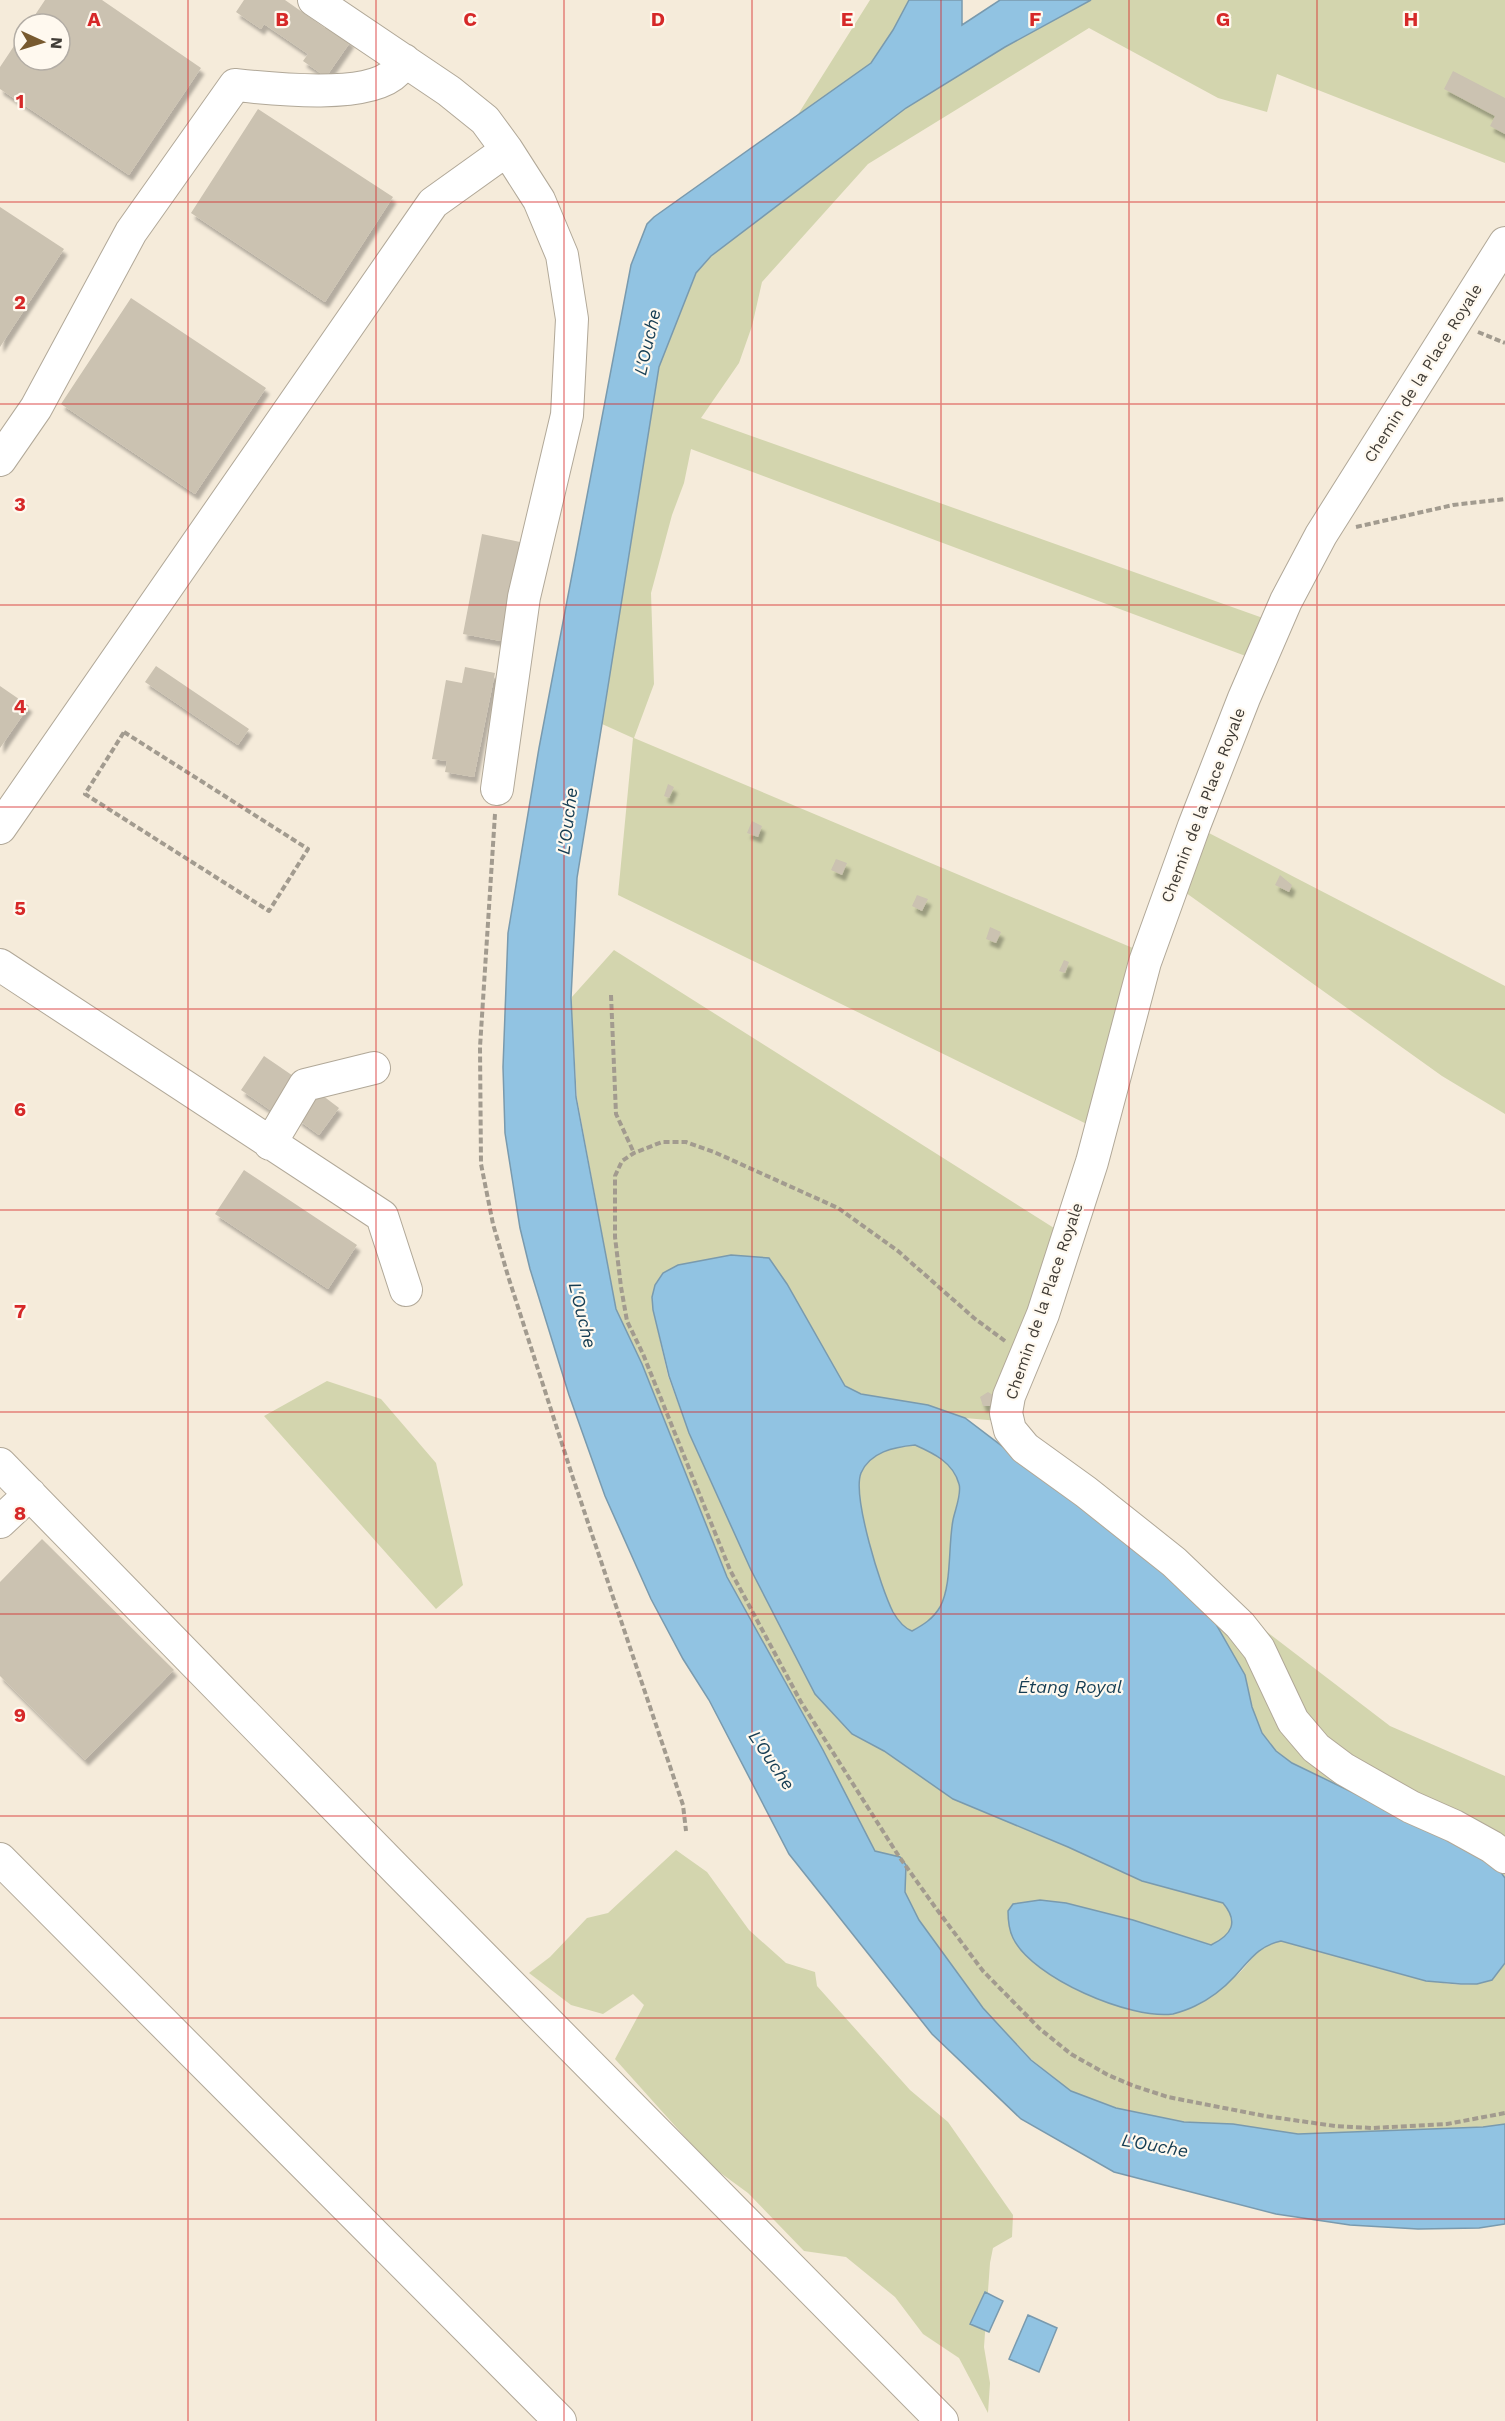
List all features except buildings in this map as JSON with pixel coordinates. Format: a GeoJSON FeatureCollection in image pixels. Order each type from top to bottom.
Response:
{"type":"FeatureCollection","features":[{"type":"Feature","properties":{"kind":"lane"},"geometry":{"type":"LineString","coordinates":[[315,0],[449,91],[485,120],[539,200],[562,255],[572,319],[567,415],[524,597],[497,789]]}},
{"type":"Feature","properties":{"kind":"lane"},"geometry":{"type":"LineString","coordinates":[[0,460],[36,408],[131,232],[235,85],[291,92],[361,86],[381,81],[395,73],[405,60]]}},
{"type":"Feature","properties":{"kind":"lane"},"geometry":{"type":"LineString","coordinates":[[0,828],[433,203],[507,150]]}},
{"type":"Feature","properties":{"kind":"lane","name":"Chemin de la Place Royale"},"geometry":{"type":"LineString","coordinates":[[1505,243],[1321,535],[1286,601],[1248,687],[1194,826],[1145,962],[1092,1161],[1043,1314],[1009,1396],[1006,1413],[1010,1430],[1025,1448],[1086,1492],[1174,1562],[1240,1625],[1259,1649],[1293,1721],[1316,1748],[1344,1769],[1411,1807],[1454,1826],[1505,1857]]}},
{"type":"Feature","properties":{"kind":"lane"},"geometry":{"type":"LineString","coordinates":[[0,965],[382,1216],[406,1290]]}},
{"type":"Feature","properties":{"kind":"lane"},"geometry":{"type":"LineString","coordinates":[[270,1144],[305,1085],[374,1068]]}},
{"type":"Feature","properties":{"kind":"lane"},"geometry":{"type":"LineString","coordinates":[[0,1464],[390,1863],[942,2421]]}},
{"type":"Feature","properties":{"kind":"lane"},"geometry":{"type":"LineString","coordinates":[[0,1522],[30,1494]]}},
{"type":"Feature","properties":{"kind":"lane"},"geometry":{"type":"LineString","coordinates":[[0,1859],[560,2421]]}},
{"type":"Feature","properties":{"kind":"path"},"geometry":{"type":"LineString","coordinates":[[1321,535],[1453,505],[1505,499]]}},
{"type":"Feature","properties":{"kind":"path"},"geometry":{"type":"LineString","coordinates":[[124,732],[308,849],[268,911],[178,854],[85,794],[124,732]]}},
{"type":"Feature","properties":{"kind":"path"},"geometry":{"type":"LineString","coordinates":[[497,789],[480,1047],[481,1164],[502,1256],[573,1478],[683,1805],[686,1831]]}},
{"type":"Feature","properties":{"kind":"path"},"geometry":{"type":"LineString","coordinates":[[611,995],[616,1114],[634,1153]]}},
{"type":"Feature","properties":{"kind":"path"},"geometry":{"type":"LineString","coordinates":[[1027,1352],[1010,1345],[974,1318],[898,1251],[838,1208],[714,1152],[686,1142],[662,1142],[634,1153],[622,1161],[615,1176],[615,1237],[627,1321],[643,1354],[730,1570],[801,1702],[898,1855],[983,1971],[1040,2029],[1071,2054],[1108,2075],[1168,2097],[1265,2116],[1335,2126],[1446,2124],[1505,2113]]}},
{"type":"Feature","properties":{"kind":"green space"},"geometry":{"type":"Polygon","coordinates":[[[870,0],[909,0],[871,63],[797,116],[870,0]]]}},
{"type":"Feature","properties":{"kind":"green space"},"geometry":{"type":"Polygon","coordinates":[[[1091,0],[1505,0],[1505,163],[1277,74],[1267,112],[1218,98],[1089,28],[868,164],[762,282],[752,326],[739,363],[701,418],[1277,623],[1259,661],[691,449],[684,483],[672,515],[651,593],[654,684],[634,738],[1147,954],[1097,1129],[618,895],[633,738],[602,724],[659,367],[696,273],[711,256],[906,108],[1005,47],[1091,0]]]}},
{"type":"Feature","properties":{"kind":"green space"},"geometry":{"type":"Polygon","coordinates":[[[1205,831],[1505,986],[1505,1114],[1442,1076],[1182,890],[1205,831]]]}},
{"type":"Feature","properties":{"kind":"green space"},"geometry":{"type":"Polygon","coordinates":[[[614,950],[1065,1235],[999,1421],[965,1418],[928,1405],[861,1394],[845,1386],[787,1284],[652,1297],[668,1376],[689,1433],[751,1570],[815,1694],[852,1734],[884,1751],[953,1799],[1142,1881],[1223,1903],[1231,1916],[1231,1927],[1224,1937],[1212,1945],[1133,1920],[1066,1903],[1013,1939],[1052,1975],[1098,1999],[1147,2013],[1173,2014],[1232,1979],[1258,1952],[1281,1941],[1419,1979],[1447,1983],[1472,1984],[1490,1980],[1505,1963],[1505,2124],[1483,2127],[1298,2134],[1233,2124],[1184,2122],[1116,2108],[1071,2091],[1032,2060],[983,2008],[919,1920],[905,1892],[906,1865],[899,1857],[875,1851],[823,1750],[727,1577],[642,1364],[616,1309],[577,1098],[571,998],[614,950]]]}},
{"type":"Feature","properties":{"kind":"green space"},"geometry":{"type":"Polygon","coordinates":[[[327,1381],[381,1399],[436,1463],[463,1585],[436,1609],[264,1416],[327,1381]]]}},
{"type":"Feature","properties":{"kind":"green space"},"geometry":{"type":"Polygon","coordinates":[[[915,1445],[947,1464],[956,1476],[959,1495],[952,1526],[944,1598],[934,1615],[912,1631],[904,1626],[895,1615],[882,1584],[869,1543],[859,1485],[865,1466],[877,1455],[891,1449],[915,1445]]]}},
{"type":"Feature","properties":{"kind":"green space"},"geometry":{"type":"Polygon","coordinates":[[[1229,1603],[1390,1726],[1505,1776],[1505,1878],[1492,1860],[1292,1763],[1276,1751],[1262,1733],[1213,1619],[1229,1603]]]}},
{"type":"Feature","properties":{"kind":"green space"},"geometry":{"type":"Polygon","coordinates":[[[676,1850],[707,1872],[749,1930],[786,1963],[815,1972],[817,1986],[910,2090],[948,2122],[1013,2215],[1012,2237],[993,2248],[990,2263],[984,2347],[990,2383],[988,2413],[959,2358],[923,2334],[895,2297],[846,2257],[804,2251],[748,2193],[711,2166],[615,2059],[644,2005],[633,1994],[603,2014],[571,2005],[529,1973],[550,1957],[587,1918],[608,1913],[676,1850]]]}},
{"type":"Feature","properties":{"kind":"water","name":"L'Ouche"},"geometry":{"type":"Polygon","coordinates":[[[909,0],[962,0],[962,25],[1000,0],[1091,0],[1005,47],[906,108],[711,256],[696,273],[659,367],[577,878],[571,998],[576,1097],[616,1309],[642,1364],[727,1577],[823,1750],[875,1851],[900,1857],[906,1865],[905,1892],[919,1920],[983,2008],[1031,2060],[1071,2091],[1116,2108],[1184,2122],[1233,2124],[1298,2134],[1483,2127],[1505,2124],[1505,2224],[1479,2228],[1418,2229],[1350,2225],[1276,2214],[1114,2172],[1021,2119],[932,2034],[789,1854],[709,1700],[683,1659],[651,1599],[605,1496],[569,1395],[530,1269],[520,1228],[505,1133],[503,1067],[508,933],[539,748],[631,265],[647,224],[654,217],[871,63],[909,0]]]}},
{"type":"Feature","properties":{"kind":"water","name":"Étang Royal"},"geometry":{"type":"Polygon","coordinates":[[[731,1255],[769,1258],[787,1284],[845,1386],[861,1394],[928,1405],[965,1418],[1152,1560],[1213,1619],[1245,1675],[1252,1707],[1262,1733],[1276,1751],[1292,1763],[1492,1860],[1505,1878],[1505,1963],[1492,1980],[1477,1984],[1426,1981],[1281,1941],[1260,1950],[1226,1985],[1206,2000],[1173,2014],[1155,2014],[1109,2003],[1084,1993],[1040,1968],[1024,1953],[1013,1938],[1008,1911],[1013,1904],[1040,1900],[1066,1903],[1133,1920],[1211,1945],[1228,1932],[1232,1922],[1231,1916],[1223,1903],[1142,1881],[953,1799],[884,1751],[852,1734],[815,1694],[751,1570],[689,1433],[669,1376],[652,1297],[655,1285],[663,1273],[678,1265],[731,1255]],[[915,1445],[891,1449],[870,1460],[861,1473],[859,1485],[869,1543],[882,1584],[895,1615],[904,1626],[912,1631],[934,1615],[944,1598],[948,1577],[951,1530],[960,1492],[956,1476],[947,1464],[915,1445]]]}},
{"type":"Feature","properties":{"kind":"water"},"geometry":{"type":"Polygon","coordinates":[[[985,2292],[1003,2301],[989,2332],[970,2324],[985,2292]]]}},
{"type":"Feature","properties":{"kind":"water"},"geometry":{"type":"Polygon","coordinates":[[[1028,2315],[1057,2328],[1039,2372],[1009,2359],[1028,2315]]]}}]}
